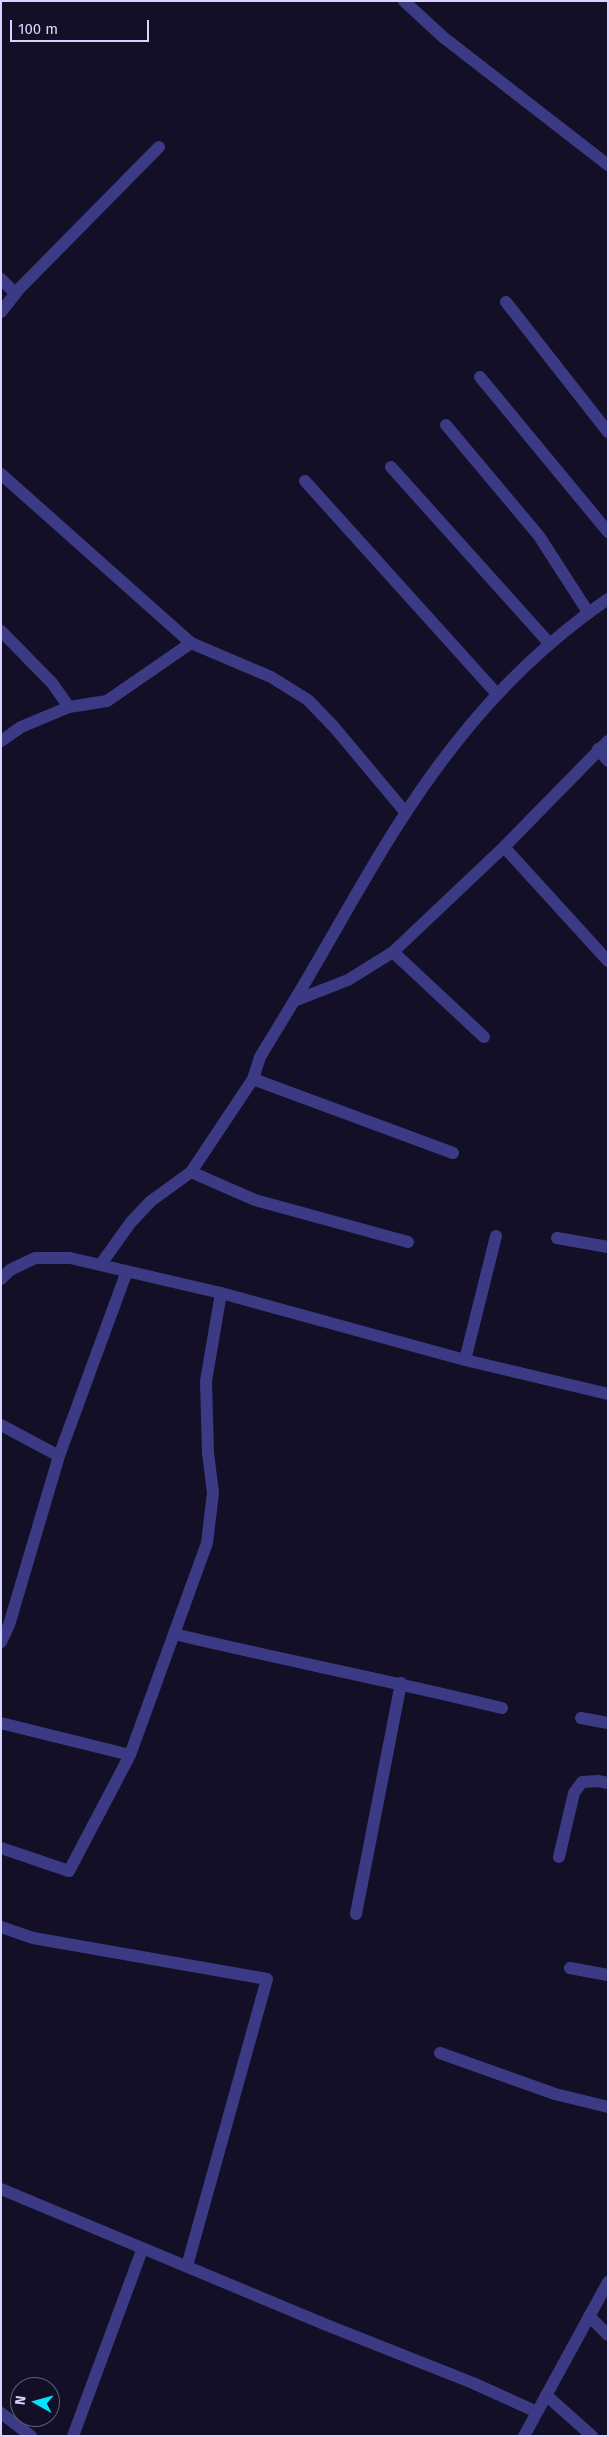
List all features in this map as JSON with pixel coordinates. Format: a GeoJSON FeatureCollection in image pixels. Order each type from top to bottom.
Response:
{"type":"FeatureCollection","features":[{"type":"Feature","properties":{"kind":"street"},"geometry":{"type":"LineString","coordinates":[[404,1],[443,37],[608,165]]}},
{"type":"Feature","properties":{"kind":"street"},"geometry":{"type":"LineString","coordinates":[[1,312],[15,293],[159,147]]}},
{"type":"Feature","properties":{"kind":"street"},"geometry":{"type":"LineString","coordinates":[[1,279],[15,293]]}},
{"type":"Feature","properties":{"kind":"street"},"geometry":{"type":"LineString","coordinates":[[506,302],[608,432]]}},
{"type":"Feature","properties":{"kind":"street"},"geometry":{"type":"LineString","coordinates":[[480,377],[608,532]]}},
{"type":"Feature","properties":{"kind":"street"},"geometry":{"type":"LineString","coordinates":[[446,426],[539,536],[588,612]]}},
{"type":"Feature","properties":{"kind":"street"},"geometry":{"type":"LineString","coordinates":[[391,467],[550,644]]}},
{"type":"Feature","properties":{"kind":"street"},"geometry":{"type":"LineString","coordinates":[[1,474],[191,643],[271,677],[308,700],[334,727],[406,813]]}},
{"type":"Feature","properties":{"kind":"street"},"geometry":{"type":"LineString","coordinates":[[305,481],[497,694]]}},
{"type":"Feature","properties":{"kind":"street"},"geometry":{"type":"LineString","coordinates":[[101,1264],[131,1222],[151,1201],[191,1172],[253,1079],[260,1057],[406,813],[454,745],[497,694],[550,644],[588,612],[608,599]]}},
{"type":"Feature","properties":{"kind":"street"},"geometry":{"type":"LineString","coordinates":[[1,631],[52,683],[70,707]]}},
{"type":"Feature","properties":{"kind":"street"},"geometry":{"type":"LineString","coordinates":[[1,741],[21,727],[70,707],[107,701],[191,643]]}},
{"type":"Feature","properties":{"kind":"street"},"geometry":{"type":"LineString","coordinates":[[294,1001],[348,980],[393,952],[504,848],[603,745],[608,760]]}},
{"type":"Feature","properties":{"kind":"street"},"geometry":{"type":"LineString","coordinates":[[504,848],[608,961]]}},
{"type":"Feature","properties":{"kind":"street"},"geometry":{"type":"LineString","coordinates":[[393,952],[484,1037]]}},
{"type":"Feature","properties":{"kind":"street"},"geometry":{"type":"LineString","coordinates":[[253,1079],[453,1152]]}},
{"type":"Feature","properties":{"kind":"street"},"geometry":{"type":"LineString","coordinates":[[191,1172],[255,1200],[408,1242]]}},
{"type":"Feature","properties":{"kind":"street"},"geometry":{"type":"LineString","coordinates":[[465,1360],[496,1236]]}},
{"type":"Feature","properties":{"kind":"street"},"geometry":{"type":"LineString","coordinates":[[556,1238],[608,1247]]}},
{"type":"Feature","properties":{"kind":"street"},"geometry":{"type":"LineString","coordinates":[[1,1260],[6,1274],[35,1258],[50,1256],[101,1264],[220,1293],[465,1360],[608,1394]]}},
{"type":"Feature","properties":{"kind":"street"},"geometry":{"type":"LineString","coordinates":[[1,1642],[5,1622],[59,1456],[127,1271]]}},
{"type":"Feature","properties":{"kind":"street"},"geometry":{"type":"LineString","coordinates":[[1,1848],[69,1871],[130,1755],[207,1543],[213,1493],[208,1453],[206,1380],[220,1293]]}},
{"type":"Feature","properties":{"kind":"street"},"geometry":{"type":"LineString","coordinates":[[1,1425],[59,1456]]}},
{"type":"Feature","properties":{"kind":"street"},"geometry":{"type":"LineString","coordinates":[[174,1634],[271,1657],[401,1683],[502,1708]]}},
{"type":"Feature","properties":{"kind":"street"},"geometry":{"type":"LineString","coordinates":[[356,1914],[401,1683]]}},
{"type":"Feature","properties":{"kind":"street"},"geometry":{"type":"LineString","coordinates":[[581,1718],[608,1723]]}},
{"type":"Feature","properties":{"kind":"street"},"geometry":{"type":"LineString","coordinates":[[1,1723],[130,1755]]}},
{"type":"Feature","properties":{"kind":"street"},"geometry":{"type":"LineString","coordinates":[[559,1857],[574,1793],[582,1782],[598,1781],[608,1783]]}},
{"type":"Feature","properties":{"kind":"street"},"geometry":{"type":"LineString","coordinates":[[1,1927],[33,1938],[267,1979],[187,2266]]}},
{"type":"Feature","properties":{"kind":"street"},"geometry":{"type":"LineString","coordinates":[[570,1968],[608,1975]]}},
{"type":"Feature","properties":{"kind":"street"},"geometry":{"type":"LineString","coordinates":[[440,2053],[555,2094],[608,2107]]}},
{"type":"Feature","properties":{"kind":"street"},"geometry":{"type":"LineString","coordinates":[[1,2190],[142,2250],[187,2266],[324,2324],[473,2383],[537,2412]]}},
{"type":"Feature","properties":{"kind":"street"},"geometry":{"type":"LineString","coordinates":[[73,2436],[142,2250]]}},
{"type":"Feature","properties":{"kind":"street"},"geometry":{"type":"LineString","coordinates":[[524,2436],[608,2282]]}},
{"type":"Feature","properties":{"kind":"street"},"geometry":{"type":"LineString","coordinates":[[589,2316],[608,2334]]}},
{"type":"Feature","properties":{"kind":"street"},"geometry":{"type":"LineString","coordinates":[[546,2395],[592,2436]]}},
{"type":"Feature","properties":{"kind":"street"},"geometry":{"type":"LineString","coordinates":[[1,2413],[31,2436]]}}]}
